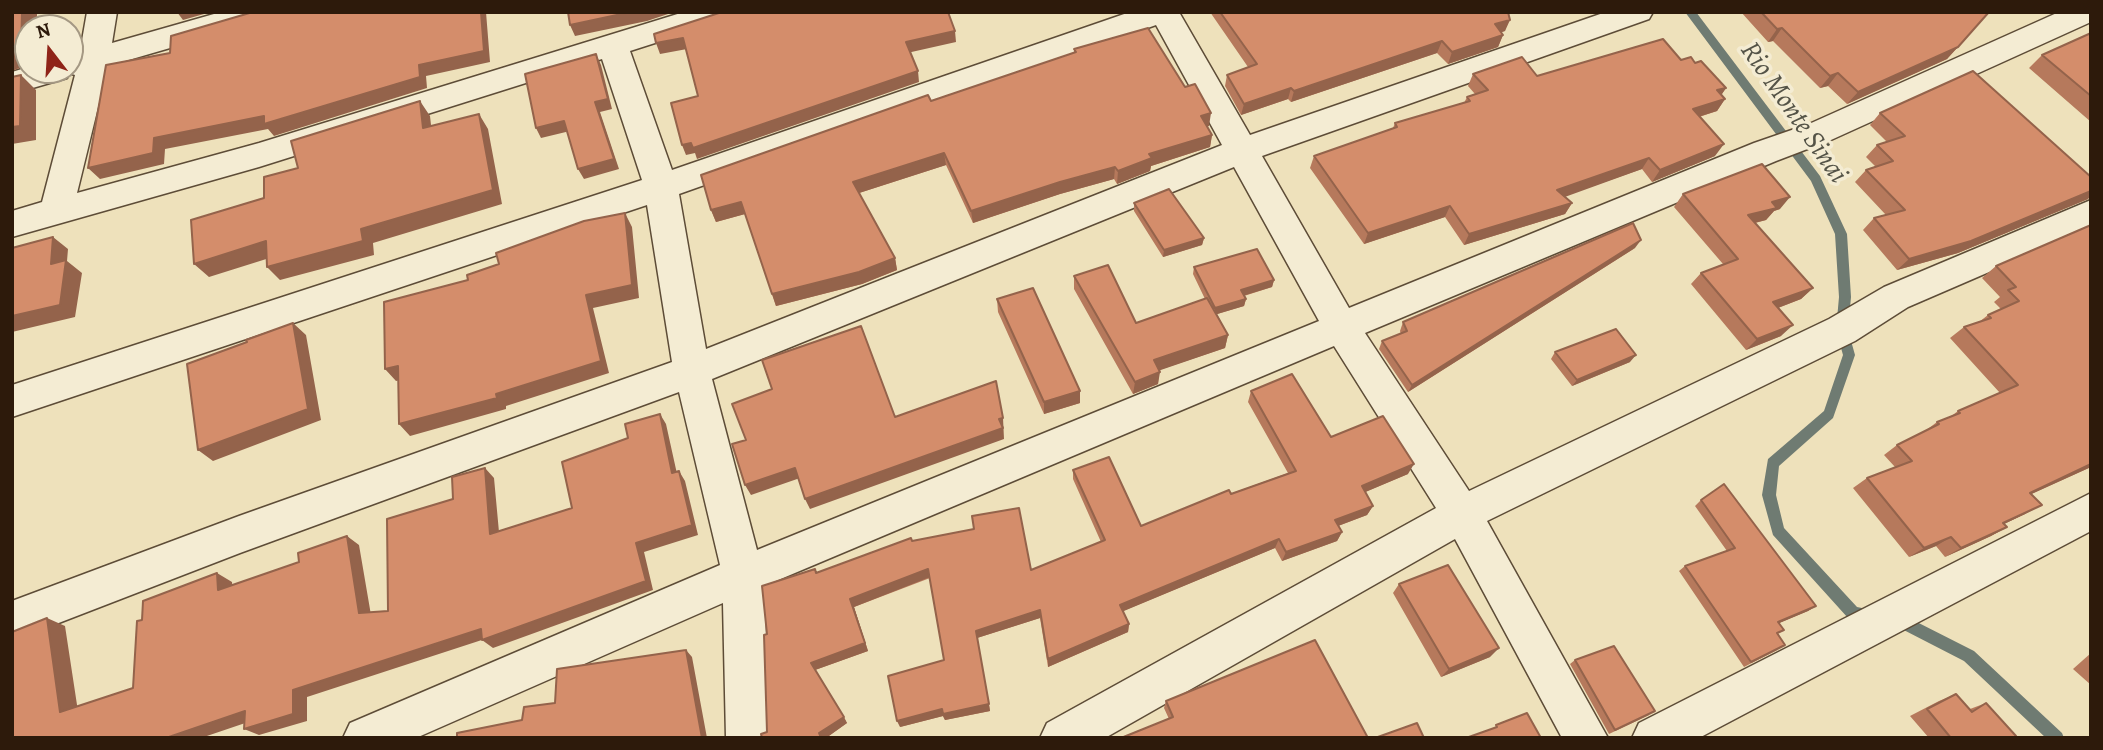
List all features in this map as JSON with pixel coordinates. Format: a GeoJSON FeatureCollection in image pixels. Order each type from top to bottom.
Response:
{"type":"FeatureCollection","features":[{"type":"Feature","properties":{"kind":"street"},"geometry":{"type":"LineString","coordinates":[[84,57],[102,12]]}},
{"type":"Feature","properties":{"kind":"street"},"geometry":{"type":"LineString","coordinates":[[84,61],[259,12]]}},
{"type":"Feature","properties":{"kind":"street"},"geometry":{"type":"LineString","coordinates":[[12,224],[259,155],[613,45],[644,24],[719,12]]}},
{"type":"Feature","properties":{"kind":"street"},"geometry":{"type":"LineString","coordinates":[[12,401],[661,187],[1163,12],[1341,327],[1462,513],[1586,738]]}},
{"type":"Feature","properties":{"kind":"street"},"geometry":{"type":"LineString","coordinates":[[12,621],[239,535],[692,371],[1243,150],[1638,12]]}},
{"type":"Feature","properties":{"kind":"street"},"geometry":{"type":"LineString","coordinates":[[365,738],[743,575],[1765,152],[1820,132],[2087,12]]}},
{"type":"Feature","properties":{"kind":"street"},"geometry":{"type":"LineString","coordinates":[[613,45],[661,187],[692,371],[743,575],[748,738]]}},
{"type":"Feature","properties":{"kind":"street"},"geometry":{"type":"LineString","coordinates":[[56,212],[78,84]]}},
{"type":"Feature","properties":{"kind":"street"},"geometry":{"type":"LineString","coordinates":[[1062,738],[1462,513],[1842,330],[1896,297],[2091,213]]}},
{"type":"Feature","properties":{"kind":"street"},"geometry":{"type":"LineString","coordinates":[[1654,738],[2091,511]]}},
{"type":"Feature","properties":{"kind":"building"},"geometry":{"type":"Polygon","coordinates":[[[12,12],[22,12],[14,14],[12,50],[12,12]]]}},
{"type":"Feature","properties":{"kind":"building"},"geometry":{"type":"Polygon","coordinates":[[[253,12],[481,12],[484,51],[419,65],[420,77],[264,124],[264,116],[154,138],[153,153],[88,168],[106,65],[170,53],[171,36],[253,12]]]}},
{"type":"Feature","properties":{"kind":"building"},"geometry":{"type":"Polygon","coordinates":[[[568,12],[631,12],[570,25],[568,12]]]}},
{"type":"Feature","properties":{"kind":"building"},"geometry":{"type":"Polygon","coordinates":[[[722,12],[948,12],[955,31],[906,42],[918,71],[693,148],[691,143],[682,145],[671,103],[698,96],[683,38],[656,43],[654,34],[722,12]]]}},
{"type":"Feature","properties":{"kind":"building"},"geometry":{"type":"Polygon","coordinates":[[[1220,12],[1508,12],[1510,20],[1495,24],[1503,35],[1452,52],[1442,41],[1294,91],[1291,88],[1244,104],[1227,75],[1257,64],[1220,12]]]}},
{"type":"Feature","properties":{"kind":"building"},"geometry":{"type":"Polygon","coordinates":[[[1761,12],[1989,12],[1958,47],[1858,92],[1838,73],[1830,76],[1782,28],[1777,29],[1761,12]]]}},
{"type":"Feature","properties":{"kind":"building"},"geometry":{"type":"Polygon","coordinates":[[[1148,28],[1185,87],[1195,84],[1211,113],[1201,116],[1212,135],[1149,154],[1152,158],[1118,171],[1115,167],[971,211],[944,153],[853,182],[895,258],[859,272],[772,294],[741,202],[711,210],[701,175],[928,95],[931,101],[1076,52],[1074,49],[1148,28]]]}},
{"type":"Feature","properties":{"kind":"building"},"geometry":{"type":"Polygon","coordinates":[[[2091,33],[2091,96],[2042,55],[2091,33]]]}},
{"type":"Feature","properties":{"kind":"building"},"geometry":{"type":"Polygon","coordinates":[[[1663,39],[1681,60],[1691,57],[1695,63],[1701,61],[1726,88],[1717,90],[1725,99],[1693,109],[1724,144],[1660,170],[1649,158],[1557,190],[1572,203],[1469,234],[1450,206],[1368,233],[1314,156],[1397,127],[1395,123],[1470,101],[1467,97],[1488,90],[1473,74],[1522,57],[1537,76],[1663,39]]]}},
{"type":"Feature","properties":{"kind":"building"},"geometry":{"type":"Polygon","coordinates":[[[596,54],[608,99],[595,102],[614,159],[578,169],[564,121],[536,128],[525,74],[596,54]]]}},
{"type":"Feature","properties":{"kind":"building"},"geometry":{"type":"Polygon","coordinates":[[[1973,71],[2091,177],[2091,191],[1971,241],[1909,259],[1874,218],[1905,210],[1866,170],[1893,161],[1877,145],[1905,136],[1880,113],[1973,71]]]}},
{"type":"Feature","properties":{"kind":"building"},"geometry":{"type":"Polygon","coordinates":[[[12,77],[14,84],[21,84],[20,126],[12,127],[12,77]]]}},
{"type":"Feature","properties":{"kind":"building"},"geometry":{"type":"Polygon","coordinates":[[[420,101],[423,128],[479,114],[493,190],[361,229],[363,241],[267,267],[266,241],[194,264],[191,220],[264,198],[264,177],[298,168],[291,141],[420,101]]]}},
{"type":"Feature","properties":{"kind":"building"},"geometry":{"type":"Polygon","coordinates":[[[1762,164],[1790,197],[1772,202],[1777,208],[1748,215],[1813,288],[1773,302],[1793,325],[1757,339],[1701,273],[1738,259],[1683,194],[1762,164]]]}},
{"type":"Feature","properties":{"kind":"building"},"geometry":{"type":"Polygon","coordinates":[[[1169,189],[1204,238],[1164,250],[1134,203],[1169,189]]]}},
{"type":"Feature","properties":{"kind":"building"},"geometry":{"type":"Polygon","coordinates":[[[625,213],[632,285],[586,295],[601,361],[496,394],[497,398],[399,424],[398,366],[385,369],[384,302],[468,280],[467,275],[499,264],[496,253],[584,221],[625,213]]]}},
{"type":"Feature","properties":{"kind":"building"},"geometry":{"type":"Polygon","coordinates":[[[1633,223],[1641,240],[1412,385],[1382,341],[1407,331],[1403,322],[1633,223]]]}},
{"type":"Feature","properties":{"kind":"building"},"geometry":{"type":"Polygon","coordinates":[[[2091,225],[2091,464],[2030,493],[2042,505],[2003,523],[2007,527],[1961,548],[1951,537],[1924,548],[1867,478],[1912,461],[1897,445],[1939,424],[1937,422],[1960,413],[1958,411],[2018,385],[1964,327],[1991,318],[1988,315],[2019,301],[2008,290],[2016,287],[1996,266],[2091,225]]]}},
{"type":"Feature","properties":{"kind":"building"},"geometry":{"type":"Polygon","coordinates":[[[53,237],[51,264],[66,260],[60,305],[12,316],[12,248],[53,237]]]}},
{"type":"Feature","properties":{"kind":"building"},"geometry":{"type":"Polygon","coordinates":[[[1257,249],[1274,280],[1241,290],[1246,299],[1215,308],[1194,267],[1257,249]]]}},
{"type":"Feature","properties":{"kind":"building"},"geometry":{"type":"Polygon","coordinates":[[[1108,265],[1136,323],[1207,298],[1228,335],[1154,360],[1160,372],[1135,382],[1074,276],[1108,265]]]}},
{"type":"Feature","properties":{"kind":"building"},"geometry":{"type":"Polygon","coordinates":[[[1033,288],[1080,391],[1044,402],[997,299],[1033,288]]]}},
{"type":"Feature","properties":{"kind":"building"},"geometry":{"type":"Polygon","coordinates":[[[293,323],[308,409],[198,450],[187,364],[293,323]]]}},
{"type":"Feature","properties":{"kind":"building"},"geometry":{"type":"Polygon","coordinates":[[[861,326],[895,417],[996,381],[1003,418],[999,419],[1003,428],[805,499],[795,468],[745,485],[732,444],[746,440],[732,404],[772,389],[762,360],[861,326]]]}},
{"type":"Feature","properties":{"kind":"building"},"geometry":{"type":"Polygon","coordinates":[[[1616,329],[1636,355],[1577,380],[1555,352],[1616,329]]]}},
{"type":"Feature","properties":{"kind":"building"},"geometry":{"type":"Polygon","coordinates":[[[1292,374],[1331,437],[1383,416],[1414,464],[1362,486],[1373,506],[1335,520],[1342,532],[1286,552],[1279,539],[1120,605],[1129,624],[1048,659],[1040,610],[976,631],[989,704],[943,714],[942,709],[897,721],[888,676],[944,660],[928,569],[850,599],[865,643],[811,663],[844,717],[819,733],[821,738],[762,738],[761,734],[767,732],[764,635],[767,634],[762,586],[815,569],[816,573],[911,538],[912,541],[974,529],[972,516],[1019,508],[1031,570],[1105,540],[1073,470],[1109,457],[1141,526],[1229,490],[1231,494],[1296,471],[1251,391],[1292,374]]]}},
{"type":"Feature","properties":{"kind":"building"},"geometry":{"type":"Polygon","coordinates":[[[660,414],[672,473],[679,471],[692,525],[636,543],[646,581],[482,640],[481,629],[293,690],[293,714],[244,729],[245,711],[166,738],[12,738],[12,632],[47,618],[60,712],[133,688],[137,621],[142,620],[143,601],[217,573],[218,590],[299,562],[298,553],[347,536],[359,613],[388,611],[387,519],[453,499],[452,477],[485,468],[490,534],[572,508],[562,462],[628,438],[625,424],[660,414]]]}},
{"type":"Feature","properties":{"kind":"building"},"geometry":{"type":"Polygon","coordinates":[[[1724,484],[1816,606],[1778,622],[1784,630],[1777,633],[1785,645],[1751,662],[1685,566],[1735,548],[1701,500],[1724,484]]]}},
{"type":"Feature","properties":{"kind":"building"},"geometry":{"type":"Polygon","coordinates":[[[1448,565],[1499,648],[1449,669],[1399,584],[1448,565]]]}},
{"type":"Feature","properties":{"kind":"building"},"geometry":{"type":"Polygon","coordinates":[[[1315,640],[1368,738],[1121,738],[1173,717],[1166,701],[1315,640]]]}},
{"type":"Feature","properties":{"kind":"building"},"geometry":{"type":"Polygon","coordinates":[[[1614,646],[1655,711],[1615,730],[1575,660],[1614,646]]]}},
{"type":"Feature","properties":{"kind":"building"},"geometry":{"type":"Polygon","coordinates":[[[686,650],[702,738],[457,738],[457,733],[522,720],[524,707],[555,703],[557,669],[686,650]]]}},
{"type":"Feature","properties":{"kind":"building"},"geometry":{"type":"Polygon","coordinates":[[[1956,694],[1972,712],[1986,703],[2016,736],[1951,738],[1927,709],[1956,694]]]}},
{"type":"Feature","properties":{"kind":"building"},"geometry":{"type":"Polygon","coordinates":[[[1527,713],[1541,738],[1466,738],[1497,727],[1496,725],[1527,713]]]}},
{"type":"Feature","properties":{"kind":"building"},"geometry":{"type":"Polygon","coordinates":[[[1417,723],[1424,738],[1375,738],[1417,723]]]}},
{"type":"Feature","properties":{"kind":"waterway","name":"Rio Monte Sinai"},"geometry":{"type":"LineString","coordinates":[[1690,12],[1816,179],[1841,234],[1845,297],[1842,330],[1849,355],[1829,414],[1773,463],[1769,495],[1778,531],[1853,613],[1871,616]]}},
{"type":"Feature","properties":{"kind":"waterway","name":"Rio Monte Sinai"},"geometry":{"type":"LineString","coordinates":[[1899,620],[1969,656],[2057,738]]}}]}
